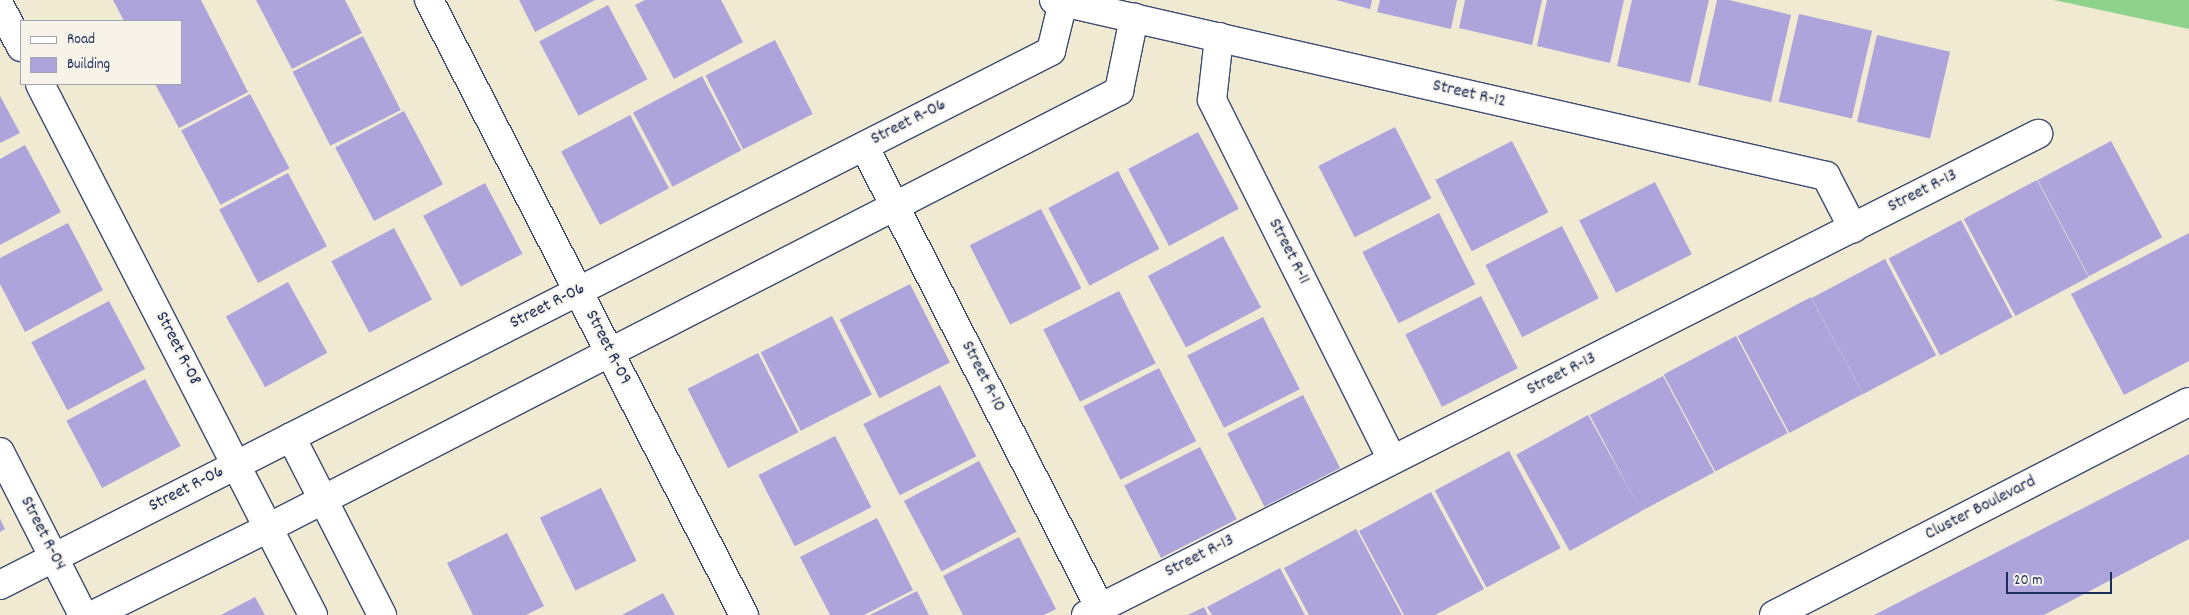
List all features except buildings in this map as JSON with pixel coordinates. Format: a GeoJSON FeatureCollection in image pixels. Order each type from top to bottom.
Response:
{"type":"FeatureCollection","features":[{"type":"Feature","properties":{"kind":"street","name":"Street R-09"},"geometry":{"type":"LineString","coordinates":[[429,0],[744,615]]}},
{"type":"Feature","properties":{"kind":"street","name":"Street R-06"},"geometry":{"type":"LineString","coordinates":[[0,584],[1051,51],[1059,1]]}},
{"type":"Feature","properties":{"kind":"street","name":"Street R-12"},"geometry":{"type":"LineString","coordinates":[[1059,1],[1826,176],[1853,228]]}},
{"type":"Feature","properties":{"kind":"street"},"geometry":{"type":"LineString","coordinates":[[0,6],[20,46]]}},
{"type":"Feature","properties":{"kind":"street"},"geometry":{"type":"LineString","coordinates":[[93,615],[268,528],[322,498],[1119,91],[1134,18]]}},
{"type":"Feature","properties":{"kind":"street","name":"Street R-11"},"geometry":{"type":"LineString","coordinates":[[1219,38],[1212,100],[1392,460]]}},
{"type":"Feature","properties":{"kind":"street","name":"Street R-08"},"geometry":{"type":"LineString","coordinates":[[41,85],[313,615]]}},
{"type":"Feature","properties":{"kind":"street","name":"Street R-13"},"geometry":{"type":"LineString","coordinates":[[1093,611],[2038,134]]}},
{"type":"Feature","properties":{"kind":"street","name":"Street R-10"},"geometry":{"type":"LineString","coordinates":[[864,146],[1093,611]]}},
{"type":"Feature","properties":{"kind":"street","name":"Cluster Boulevard"},"geometry":{"type":"LineString","coordinates":[[1774,615],[2189,402]]}},
{"type":"Feature","properties":{"kind":"street"},"geometry":{"type":"LineString","coordinates":[[291,437],[382,615]]}},
{"type":"Feature","properties":{"kind":"street","name":"Street R-04"},"geometry":{"type":"LineString","coordinates":[[0,452],[83,615]]}},
{"type":"Feature","properties":{"kind":"green space"},"geometry":{"type":"Polygon","coordinates":[[[2054,0],[2189,0],[2189,29],[2054,0]]]}}]}
